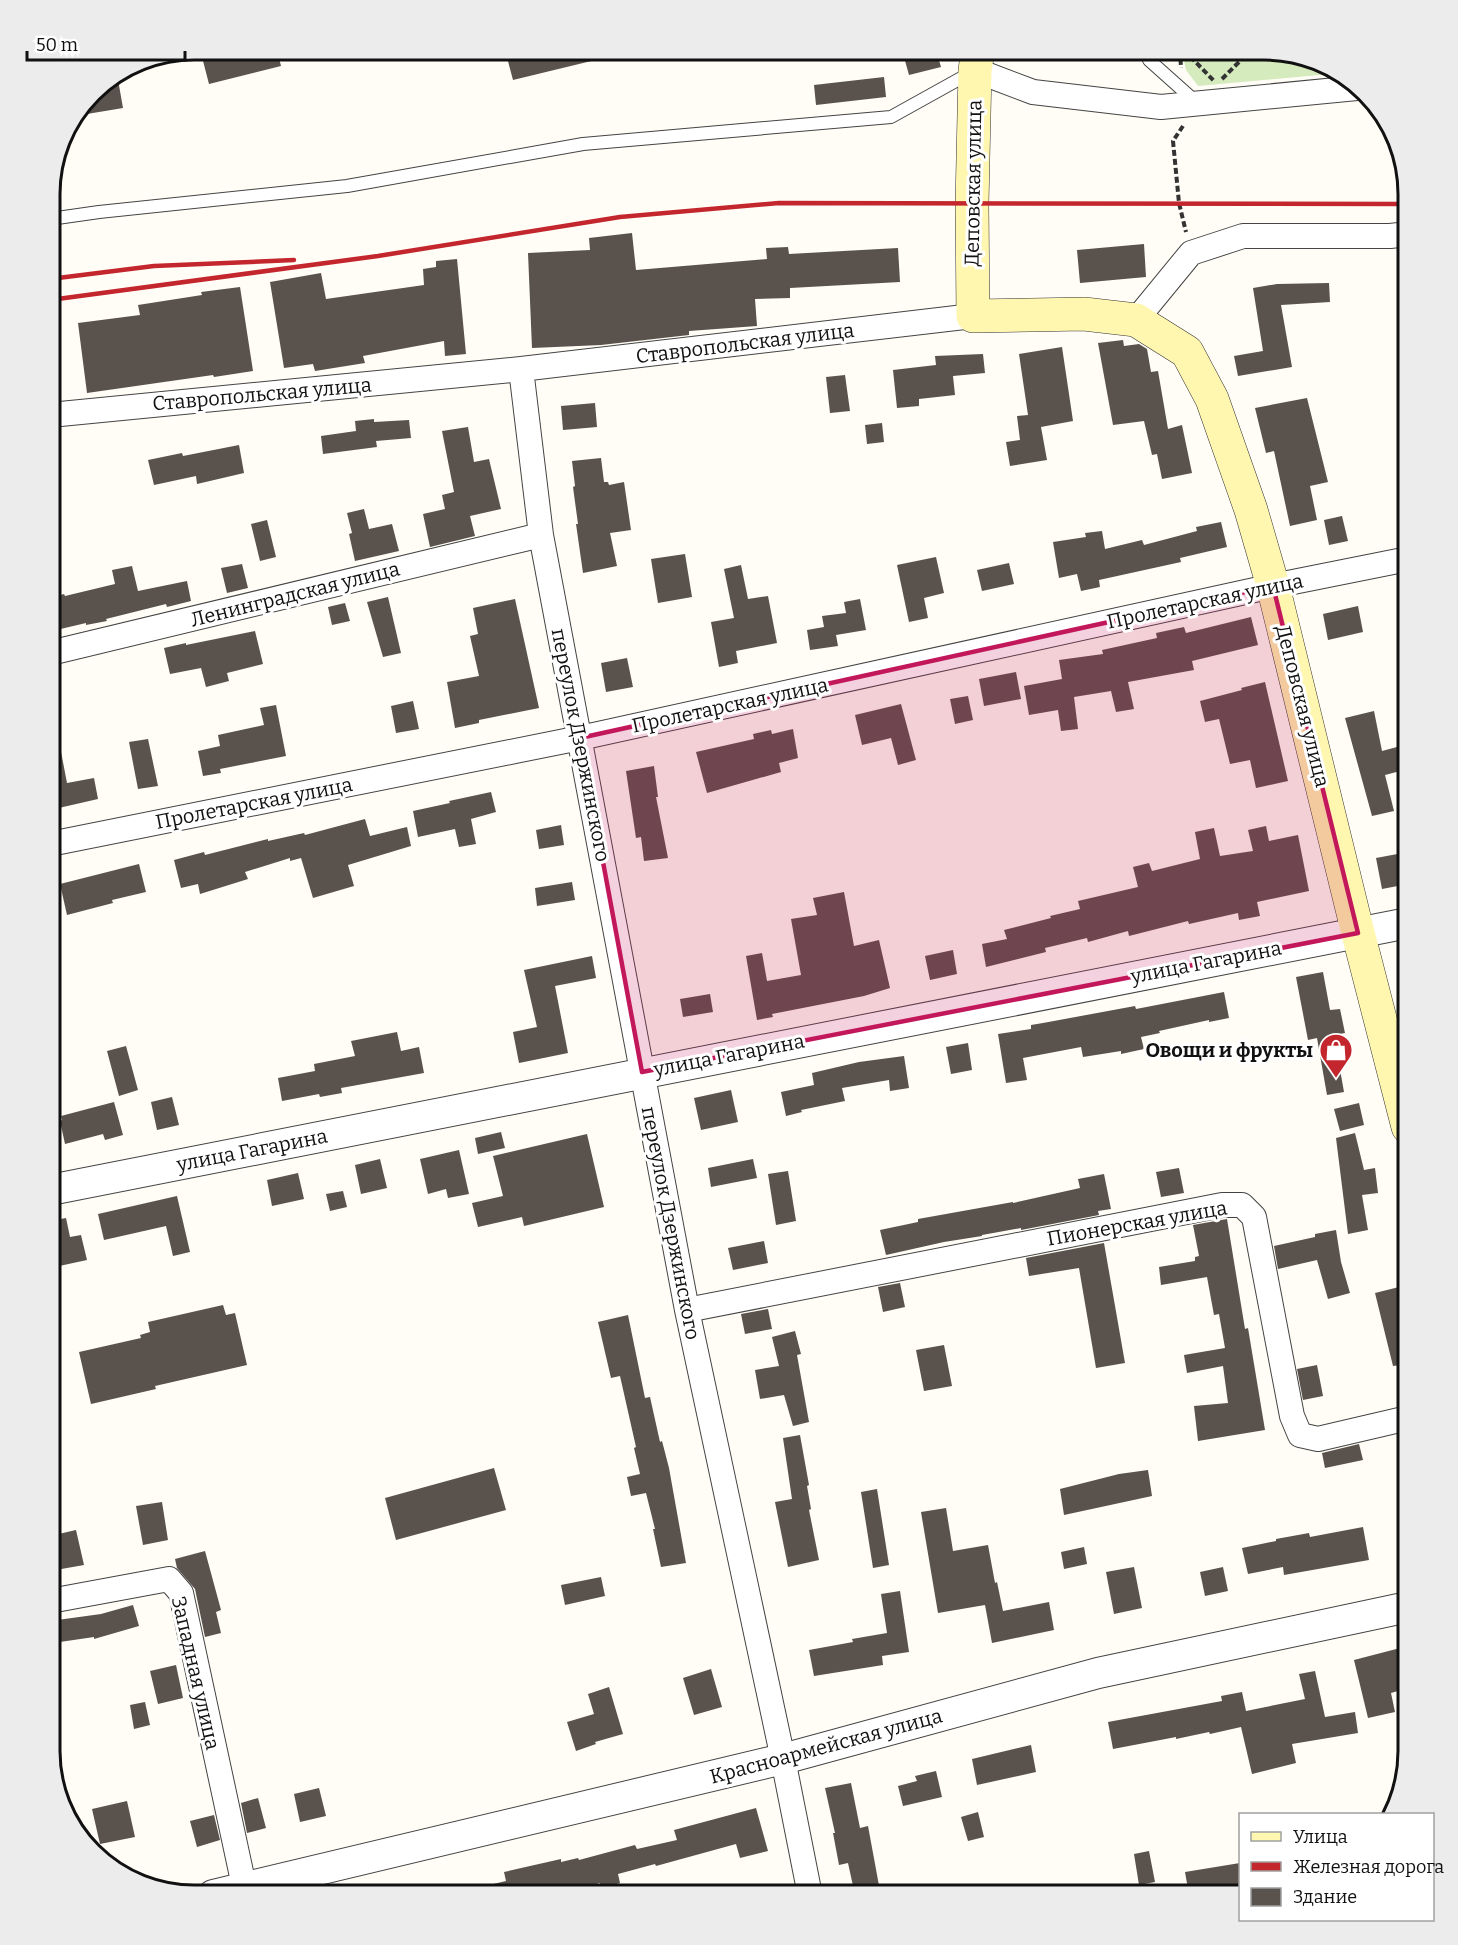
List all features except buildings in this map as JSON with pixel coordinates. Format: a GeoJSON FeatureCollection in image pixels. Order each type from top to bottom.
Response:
{"type":"FeatureCollection","features":[{"type":"Feature","properties":{"kind":"main road","name":"Деповская улица"},"geometry":{"type":"LineString","coordinates":[[973,316],[972,204],[976,60]]}},
{"type":"Feature","properties":{"kind":"main road","name":"Ставропольская улица"},"geometry":{"type":"LineString","coordinates":[[973,316],[1084,314],[1136,320]]}},
{"type":"Feature","properties":{"kind":"main road","name":"Деповская улица"},"geometry":{"type":"LineString","coordinates":[[1136,320],[1187,352],[1212,399],[1251,510],[1274,586],[1398,1088]]}},
{"type":"Feature","properties":{"kind":"street"},"geometry":{"type":"LineString","coordinates":[[976,60],[1033,92],[1161,107],[1347,89]]}},
{"type":"Feature","properties":{"kind":"street"},"geometry":{"type":"LineString","coordinates":[[1136,320],[1191,253],[1243,236],[1398,235]]}},
{"type":"Feature","properties":{"kind":"street","name":"Ставропольская улица"},"geometry":{"type":"LineString","coordinates":[[60,414],[521,369],[973,316]]}},
{"type":"Feature","properties":{"kind":"street","name":"переулок Дзержинского"},"geometry":{"type":"LineString","coordinates":[[521,369],[541,535],[687,1310],[808,1885]]}},
{"type":"Feature","properties":{"kind":"street","name":"Ленинградская улица"},"geometry":{"type":"LineString","coordinates":[[60,651],[541,535]]}},
{"type":"Feature","properties":{"kind":"street","name":"Пролетарская улица"},"geometry":{"type":"LineString","coordinates":[[60,842],[580,738],[1274,586],[1398,561]]}},
{"type":"Feature","properties":{"kind":"street","name":"улица Гагарина"},"geometry":{"type":"LineString","coordinates":[[60,1188],[1398,925]]}},
{"type":"Feature","properties":{"kind":"street","name":"Пионерская улица"},"geometry":{"type":"LineString","coordinates":[[687,1310],[1222,1205],[1242,1204],[1254,1217],[1292,1416],[1300,1435],[1318,1439],[1398,1420]]}},
{"type":"Feature","properties":{"kind":"street","name":"Западная улица"},"geometry":{"type":"LineString","coordinates":[[60,1599],[169,1580],[181,1593],[244,1885]]}},
{"type":"Feature","properties":{"kind":"street","name":"Красноармейская улица"},"geometry":{"type":"LineString","coordinates":[[273,1885],[783,1759],[1098,1673],[1398,1608]]}},
{"type":"Feature","properties":{"kind":"lane"},"geometry":{"type":"LineString","coordinates":[[60,218],[347,186],[583,144],[891,117],[976,60]]}},
{"type":"Feature","properties":{"kind":"lane"},"geometry":{"type":"LineString","coordinates":[[1149,60],[1198,104]]}},
{"type":"Feature","properties":{"kind":"path"},"geometry":{"type":"LineString","coordinates":[[1193,60],[1216,84],[1241,60]]}},
{"type":"Feature","properties":{"kind":"path"},"geometry":{"type":"LineString","coordinates":[[1191,253],[1179,203],[1173,141],[1198,104]]}},
{"type":"Feature","properties":{"kind":"highlighted area"},"geometry":{"type":"Polygon","coordinates":[[[1273,586],[1358,933],[642,1072],[580,738],[1273,586]]]}},
{"type":"Feature","properties":{"kind":"green space"},"geometry":{"type":"Polygon","coordinates":[[[1184,60],[1273,60],[1307,67],[1324,75],[1198,86],[1186,70],[1184,60]]]}},
{"type":"Feature","properties":{"kind":"railway"},"geometry":{"type":"LineString","coordinates":[[60,299],[378,256],[620,217],[779,203],[1398,204]]}},
{"type":"Feature","properties":{"kind":"railway"},"geometry":{"type":"LineString","coordinates":[[60,278],[154,266],[294,260]]}},
{"type":"Feature","properties":{"kind":"place","name":"Овощи и фрукты"},"geometry":{"type":"Point","coordinates":[1336,1079]}}]}
